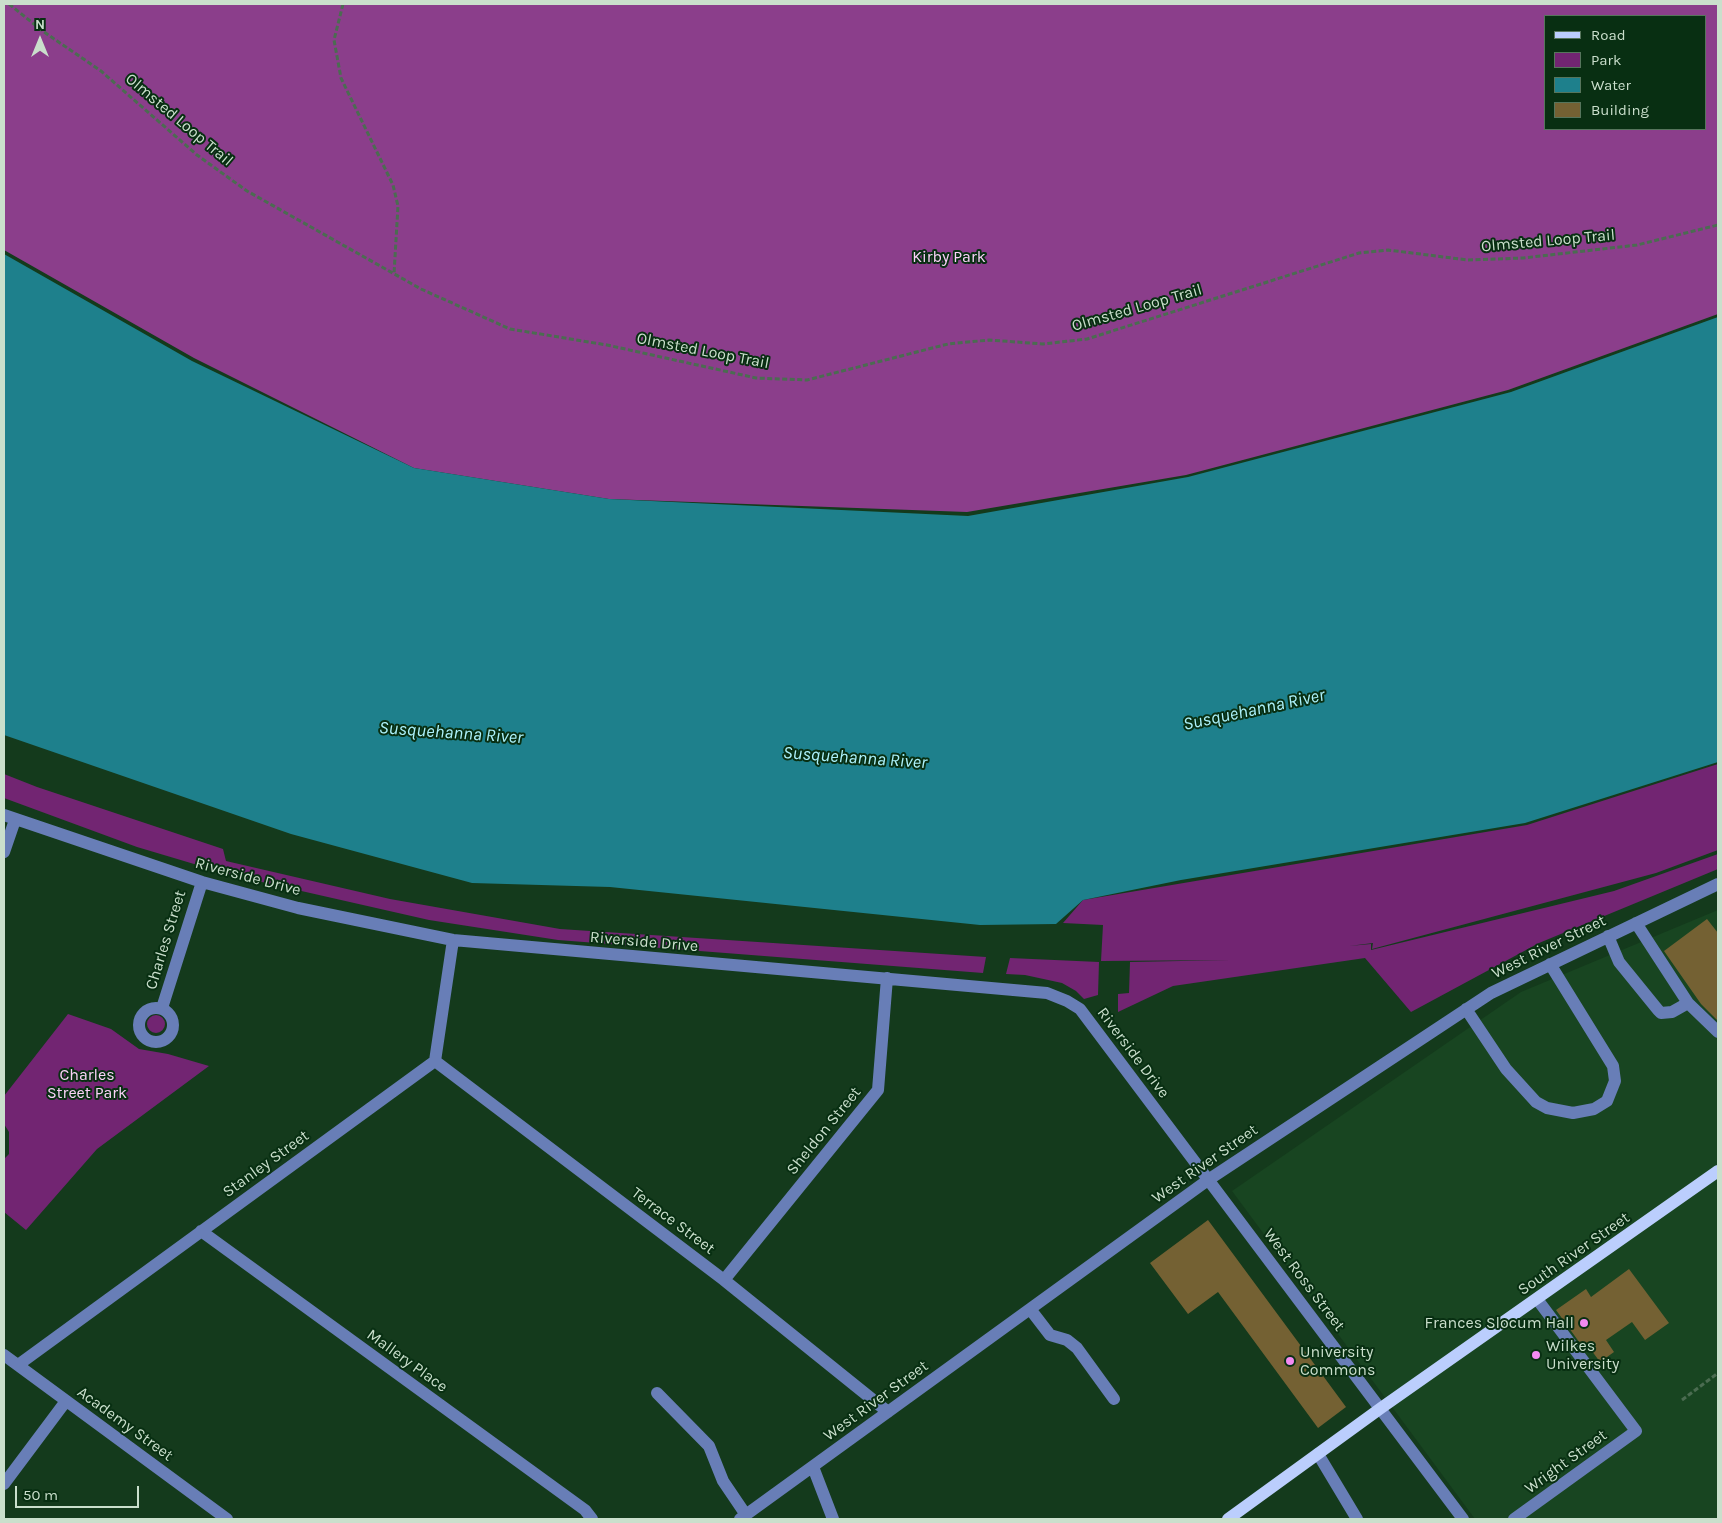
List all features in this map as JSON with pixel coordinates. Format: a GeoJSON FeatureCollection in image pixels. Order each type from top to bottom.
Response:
{"type":"FeatureCollection","features":[{"type":"Feature","properties":{"kind":"main road","name":"South River Street"},"geometry":{"type":"LineString","coordinates":[[1228,1519],[1381,1408],[1718,1171]]}},
{"type":"Feature","properties":{"kind":"street"},"geometry":{"type":"LineString","coordinates":[[4,852],[9,817]]}},
{"type":"Feature","properties":{"kind":"street","name":"Riverside Drive"},"geometry":{"type":"LineString","coordinates":[[9,817],[202,882],[298,908],[453,940],[1047,993],[1080,1009],[1208,1180]]}},
{"type":"Feature","properties":{"kind":"street","name":"Charles Street"},"geometry":{"type":"LineString","coordinates":[[162,1008],[202,882]]}},
{"type":"Feature","properties":{"kind":"street","name":"West River Street"},"geometry":{"type":"LineString","coordinates":[[743,1517],[1208,1180],[1466,1009],[1491,993],[1718,884]]}},
{"type":"Feature","properties":{"kind":"street"},"geometry":{"type":"LineString","coordinates":[[1636,923],[1688,1003],[1718,1032]]}},
{"type":"Feature","properties":{"kind":"street"},"geometry":{"type":"LineString","coordinates":[[1608,936],[1619,962],[1658,1010],[1662,1013],[1672,1012],[1688,1003]]}},
{"type":"Feature","properties":{"kind":"street"},"geometry":{"type":"LineString","coordinates":[[435,1062],[453,940]]}},
{"type":"Feature","properties":{"kind":"street"},"geometry":{"type":"LineString","coordinates":[[1466,1009],[1506,1069],[1536,1102],[1547,1108],[1572,1113],[1594,1109],[1607,1101],[1615,1081],[1613,1066],[1550,964]]}},
{"type":"Feature","properties":{"kind":"street","name":"Sheldon Street"},"geometry":{"type":"LineString","coordinates":[[724,1280],[878,1090],[887,978]]}},
{"type":"Feature","properties":{"kind":"street","name":"Stanley Street"},"geometry":{"type":"LineString","coordinates":[[18,1365],[435,1062]]}},
{"type":"Feature","properties":{"kind":"street","name":"Terrace Street"},"geometry":{"type":"LineString","coordinates":[[435,1062],[724,1280],[888,1412]]}},
{"type":"Feature","properties":{"kind":"street","name":"West Ross Street"},"geometry":{"type":"LineString","coordinates":[[1208,1180],[1463,1519]]}},
{"type":"Feature","properties":{"kind":"street","name":"Mallery Place"},"geometry":{"type":"LineString","coordinates":[[201,1232],[585,1510],[592,1519]]}},
{"type":"Feature","properties":{"kind":"street","name":"Wright Street"},"geometry":{"type":"LineString","coordinates":[[1514,1519],[1636,1431],[1537,1299]]}},
{"type":"Feature","properties":{"kind":"street"},"geometry":{"type":"LineString","coordinates":[[1030,1310],[1050,1335],[1067,1340],[1077,1348],[1114,1399]]}},
{"type":"Feature","properties":{"kind":"street","name":"Academy Street"},"geometry":{"type":"LineString","coordinates":[[4,1355],[227,1519]]}},
{"type":"Feature","properties":{"kind":"street"},"geometry":{"type":"LineString","coordinates":[[657,1393],[709,1446],[723,1481],[743,1517]]}},
{"type":"Feature","properties":{"kind":"street"},"geometry":{"type":"LineString","coordinates":[[4,1484],[66,1402]]}},
{"type":"Feature","properties":{"kind":"street"},"geometry":{"type":"LineString","coordinates":[[1318,1454],[1357,1519]]}},
{"type":"Feature","properties":{"kind":"street"},"geometry":{"type":"LineString","coordinates":[[813,1467],[833,1519]]}},
{"type":"Feature","properties":{"kind":"path","name":"Olmsted Loop Trail"},"geometry":{"type":"LineString","coordinates":[[9,4],[44,32],[101,71],[197,155],[247,191],[421,289],[510,329],[608,345],[756,378],[808,380],[948,344],[989,340],[1043,344],[1087,339],[1359,253],[1388,250],[1468,260],[1523,258],[1637,245],[1718,224]]}},
{"type":"Feature","properties":{"kind":"path"},"geometry":{"type":"LineString","coordinates":[[343,4],[334,40],[341,78],[393,185],[398,206],[394,274]]}},
{"type":"Feature","properties":{"kind":"path"},"geometry":{"type":"LineString","coordinates":[[1682,1400],[1718,1373]]}},
{"type":"Feature","properties":{"kind":"shaded area","name":"Wilkes University"},"geometry":{"type":"Polygon","coordinates":[[[1718,910],[1718,1519],[1475,1519],[1232,1191],[1521,992],[1718,910]]]}},
{"type":"Feature","properties":{"kind":"green space","name":"Kirby Park"},"geometry":{"type":"Polygon","coordinates":[[[4,4],[1718,4],[1718,314],[1508,390],[1186,475],[967,512],[609,499],[414,468],[194,358],[4,250],[4,4]]]}},
{"type":"Feature","properties":{"kind":"green space"},"geometry":{"type":"Polygon","coordinates":[[[1718,764],[1718,850],[1656,873],[1372,949],[1373,943],[1349,946],[1371,944],[1371,950],[1614,891],[1718,854],[1718,869],[1539,943],[1411,1012],[1365,958],[1173,986],[1118,1012],[1118,994],[1129,993],[1130,962],[1231,960],[1101,961],[1103,925],[1063,923],[1083,900],[1527,825],[1718,764]]]}},
{"type":"Feature","properties":{"kind":"green space"},"geometry":{"type":"Polygon","coordinates":[[[4,774],[37,787],[223,849],[226,861],[390,899],[560,929],[986,957],[983,973],[558,940],[429,920],[231,875],[137,847],[4,798],[4,774]]]}},
{"type":"Feature","properties":{"kind":"green space"},"geometry":{"type":"Polygon","coordinates":[[[1010,958],[1099,962],[1098,995],[1084,999],[1076,991],[1062,983],[1025,975],[1006,974],[1010,958]]]}},
{"type":"Feature","properties":{"kind":"green space","name":"Charles Street Park"},"geometry":{"type":"Polygon","coordinates":[[[68,1014],[111,1029],[139,1049],[168,1054],[209,1066],[97,1149],[26,1230],[4,1212],[4,1159],[9,1154],[9,1132],[4,1124],[4,1096],[68,1014]]]}},
{"type":"Feature","properties":{"kind":"green space"},"geometry":{"type":"Polygon","coordinates":[[[156,1015],[162,1018],[165,1024],[162,1030],[156,1033],[150,1030],[147,1024],[150,1018],[156,1015]]]}},
{"type":"Feature","properties":{"kind":"water","name":"Susquehanna River"},"geometry":{"type":"Polygon","coordinates":[[[4,254],[192,361],[414,468],[609,499],[968,516],[1188,477],[1511,392],[1718,317],[1718,762],[1525,823],[1181,880],[1083,900],[1056,924],[980,925],[610,887],[472,883],[291,834],[4,735],[4,254]]]}},
{"type":"Feature","properties":{"kind":"building"},"geometry":{"type":"Polygon","coordinates":[[[1707,919],[1718,933],[1718,1021],[1701,1004],[1664,951],[1707,919]]]}},
{"type":"Feature","properties":{"kind":"building","name":"University Commons"},"geometry":{"type":"Polygon","coordinates":[[[1208,1220],[1346,1407],[1318,1428],[1218,1292],[1188,1314],[1150,1263],[1208,1220]]]}},
{"type":"Feature","properties":{"kind":"building"},"geometry":{"type":"Polygon","coordinates":[[[1629,1269],[1669,1323],[1645,1340],[1632,1322],[1606,1340],[1614,1352],[1600,1362],[1586,1343],[1582,1346],[1556,1310],[1586,1289],[1591,1297],[1629,1269]]]}},
{"type":"Feature","properties":{"kind":"place","name":"Frances Slocum Hall"},"geometry":{"type":"Point","coordinates":[1584,1323]}},
{"type":"Feature","properties":{"kind":"place","name":"Wilkes University"},"geometry":{"type":"Point","coordinates":[1536,1355]}},
{"type":"Feature","properties":{"kind":"place","name":"University Commons"},"geometry":{"type":"Point","coordinates":[1290,1361]}}]}
